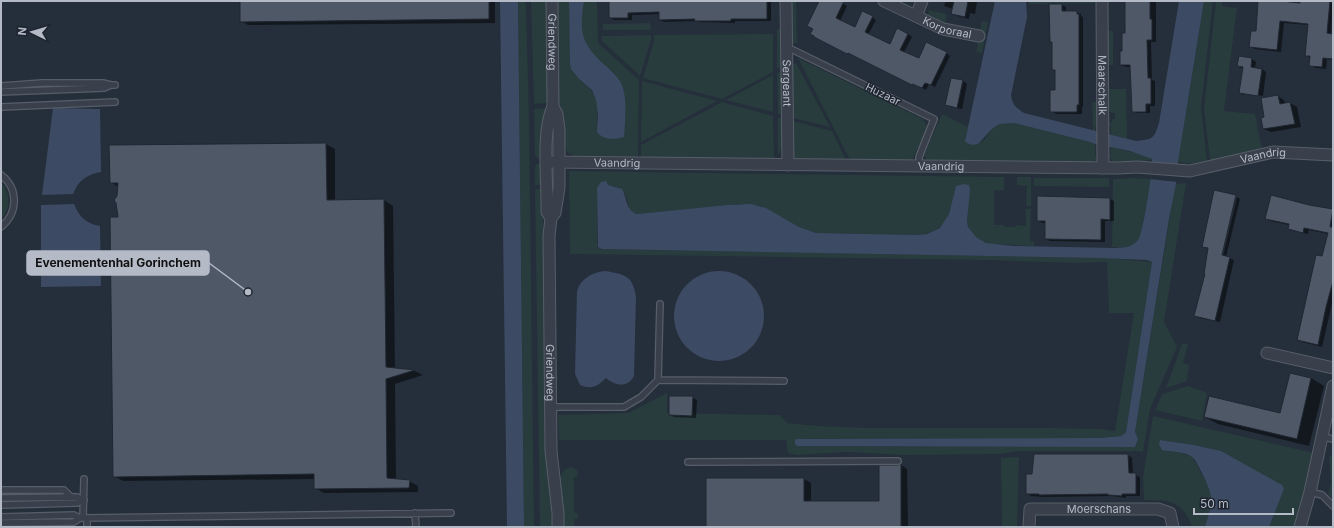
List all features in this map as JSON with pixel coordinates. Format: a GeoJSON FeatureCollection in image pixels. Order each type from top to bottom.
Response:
{"type":"FeatureCollection","features":[{"type":"Feature","properties":{"kind":"street","name":"Griendweg"},"geometry":{"type":"LineString","coordinates":[[552,1],[553,107],[549,115],[547,132],[547,162],[548,212],[550,218],[551,451],[558,513],[558,527]]}},
{"type":"Feature","properties":{"kind":"street","name":"Sergeant"},"geometry":{"type":"LineString","coordinates":[[786,1],[788,164]]}},
{"type":"Feature","properties":{"kind":"street","name":"Korporaal"},"geometry":{"type":"LineString","coordinates":[[884,1],[943,29],[979,36]]}},
{"type":"Feature","properties":{"kind":"street","name":"Korporaal"},"geometry":{"type":"LineString","coordinates":[[916,16],[922,1]]}},
{"type":"Feature","properties":{"kind":"street","name":"Maarschalk"},"geometry":{"type":"LineString","coordinates":[[1102,1],[1103,168]]}},
{"type":"Feature","properties":{"kind":"street","name":"Griendweg"},"geometry":{"type":"LineString","coordinates":[[550,218],[555,213],[559,162],[559,130],[557,114],[553,107]]}},
{"type":"Feature","properties":{"kind":"street","name":"Vaandrig"},"geometry":{"type":"LineString","coordinates":[[547,162],[1144,168],[1186,171],[1273,152],[1333,156]]}},
{"type":"Feature","properties":{"kind":"street"},"geometry":{"type":"LineString","coordinates":[[1267,353],[1333,368]]}},
{"type":"Feature","properties":{"kind":"street"},"geometry":{"type":"LineString","coordinates":[[1300,527],[1328,438],[1333,386]]}},
{"type":"Feature","properties":{"kind":"street","name":"Moerschans"},"geometry":{"type":"LineString","coordinates":[[1029,527],[1030,509],[1158,509],[1170,513],[1173,527]]}},
{"type":"Feature","properties":{"kind":"lane","name":"Huzaar"},"geometry":{"type":"LineString","coordinates":[[786,47],[934,119],[919,157],[918,166]]}},
{"type":"Feature","properties":{"kind":"lane"},"geometry":{"type":"LineString","coordinates":[[1,86],[42,83],[103,83],[113,85],[104,88],[1,92]]}},
{"type":"Feature","properties":{"kind":"lane"},"geometry":{"type":"LineString","coordinates":[[1,107],[115,102]]}},
{"type":"Feature","properties":{"kind":"lane"},"geometry":{"type":"LineString","coordinates":[[1,175],[11,186],[15,201],[11,216],[1,228]]}},
{"type":"Feature","properties":{"kind":"lane"},"geometry":{"type":"LineString","coordinates":[[550,407],[624,407],[641,397],[658,380],[660,304]]}},
{"type":"Feature","properties":{"kind":"lane"},"geometry":{"type":"LineString","coordinates":[[658,380],[784,382]]}},
{"type":"Feature","properties":{"kind":"lane"},"geometry":{"type":"LineString","coordinates":[[688,462],[898,461]]}},
{"type":"Feature","properties":{"kind":"lane"},"geometry":{"type":"LineString","coordinates":[[84,479],[83,518],[87,527]]}},
{"type":"Feature","properties":{"kind":"lane"},"geometry":{"type":"LineString","coordinates":[[1,490],[64,490],[71,497]]}},
{"type":"Feature","properties":{"kind":"lane"},"geometry":{"type":"LineString","coordinates":[[1310,492],[1322,495],[1333,506]]}},
{"type":"Feature","properties":{"kind":"lane"},"geometry":{"type":"LineString","coordinates":[[1,498],[77,497],[84,500]]}},
{"type":"Feature","properties":{"kind":"lane"},"geometry":{"type":"LineString","coordinates":[[1,505],[77,503],[84,500]]}},
{"type":"Feature","properties":{"kind":"lane"},"geometry":{"type":"LineString","coordinates":[[415,513],[416,527]]}},
{"type":"Feature","properties":{"kind":"lane"},"geometry":{"type":"LineString","coordinates":[[1,517],[74,515],[83,518],[450,513]]}},
{"type":"Feature","properties":{"kind":"lane"},"geometry":{"type":"LineString","coordinates":[[1,523],[74,522],[83,518]]}},
{"type":"Feature","properties":{"kind":"shaded area"},"geometry":{"type":"Polygon","coordinates":[[[518,1],[525,1],[526,6],[529,118],[534,527],[524,527],[518,1]]]}},
{"type":"Feature","properties":{"kind":"shaded area"},"geometry":{"type":"Polygon","coordinates":[[[531,1],[546,1],[547,103],[534,104],[531,1]]]}},
{"type":"Feature","properties":{"kind":"shaded area"},"geometry":{"type":"Polygon","coordinates":[[[558,1],[569,1],[569,30],[575,68],[579,79],[590,88],[596,100],[597,132],[625,100],[623,89],[619,80],[594,56],[584,41],[582,16],[584,1],[597,1],[598,43],[639,80],[638,156],[574,156],[567,152],[563,142],[559,109],[558,1]]]}},
{"type":"Feature","properties":{"kind":"shaded area"},"geometry":{"type":"Polygon","coordinates":[[[791,1],[796,1],[797,43],[792,43],[791,1]]]}},
{"type":"Feature","properties":{"kind":"shaded area"},"geometry":{"type":"Polygon","coordinates":[[[1029,1],[1096,1],[1097,3],[1029,4],[1029,1]]]}},
{"type":"Feature","properties":{"kind":"shaded area"},"geometry":{"type":"Polygon","coordinates":[[[1204,1],[1213,1],[1201,107],[1207,161],[1193,164],[1178,162],[1204,1]]]}},
{"type":"Feature","properties":{"kind":"shaded area"},"geometry":{"type":"Polygon","coordinates":[[[1216,1],[1222,1],[1222,6],[1237,8],[1224,111],[1255,114],[1262,149],[1210,161],[1204,109],[1216,1]]]}},
{"type":"Feature","properties":{"kind":"shaded area"},"geometry":{"type":"Polygon","coordinates":[[[929,10],[947,14],[945,23],[930,16],[928,14],[929,10]]]}},
{"type":"Feature","properties":{"kind":"shaded area"},"geometry":{"type":"Polygon","coordinates":[[[982,21],[988,22],[982,53],[976,52],[982,21]]]}},
{"type":"Feature","properties":{"kind":"shaded area"},"geometry":{"type":"Polygon","coordinates":[[[650,23],[651,30],[603,30],[603,24],[650,23]]]}},
{"type":"Feature","properties":{"kind":"shaded area"},"geometry":{"type":"Polygon","coordinates":[[[777,29],[781,29],[782,66],[777,69],[777,29]]]}},
{"type":"Feature","properties":{"kind":"shaded area"},"geometry":{"type":"Polygon","coordinates":[[[1107,31],[1113,31],[1113,65],[1107,65],[1107,31]]]}},
{"type":"Feature","properties":{"kind":"shaded area"},"geometry":{"type":"Polygon","coordinates":[[[773,34],[773,72],[722,99],[643,78],[654,41],[654,35],[773,34]]]}},
{"type":"Feature","properties":{"kind":"shaded area"},"geometry":{"type":"Polygon","coordinates":[[[651,35],[651,40],[640,76],[602,41],[602,36],[651,35]]]}},
{"type":"Feature","properties":{"kind":"shaded area"},"geometry":{"type":"Polygon","coordinates":[[[798,58],[923,119],[927,129],[912,160],[850,160],[798,58]]]}},
{"type":"Feature","properties":{"kind":"shaded area"},"geometry":{"type":"Polygon","coordinates":[[[796,63],[830,127],[793,118],[792,65],[796,63]]]}},
{"type":"Feature","properties":{"kind":"shaded area"},"geometry":{"type":"Polygon","coordinates":[[[781,71],[782,115],[778,114],[777,73],[781,71]]]}},
{"type":"Feature","properties":{"kind":"shaded area"},"geometry":{"type":"Polygon","coordinates":[[[773,75],[773,112],[726,100],[773,75]]]}},
{"type":"Feature","properties":{"kind":"shaded area"},"geometry":{"type":"Polygon","coordinates":[[[642,81],[717,101],[641,142],[642,81]]]}},
{"type":"Feature","properties":{"kind":"shaded area"},"geometry":{"type":"Polygon","coordinates":[[[1108,89],[1126,89],[1127,139],[1111,135],[1111,126],[1109,126],[1108,123],[1112,123],[1112,119],[1115,119],[1115,113],[1108,110],[1108,89]]]}},
{"type":"Feature","properties":{"kind":"shaded area"},"geometry":{"type":"Polygon","coordinates":[[[722,102],[773,116],[774,158],[641,157],[641,145],[722,102]]]}},
{"type":"Feature","properties":{"kind":"shaded area"},"geometry":{"type":"Polygon","coordinates":[[[1092,102],[1097,102],[1097,126],[1095,126],[1095,131],[1093,130],[1092,102]]]}},
{"type":"Feature","properties":{"kind":"shaded area"},"geometry":{"type":"Polygon","coordinates":[[[547,108],[544,158],[538,158],[535,155],[534,109],[547,108]]]}},
{"type":"Feature","properties":{"kind":"shaded area"},"geometry":{"type":"Polygon","coordinates":[[[942,114],[968,127],[965,138],[973,145],[984,140],[993,128],[1000,124],[1014,123],[1095,144],[1095,155],[1097,156],[1096,160],[1092,162],[928,161],[924,156],[942,114]]]}},
{"type":"Feature","properties":{"kind":"shaded area"},"geometry":{"type":"Polygon","coordinates":[[[778,117],[782,119],[782,148],[778,155],[778,117]]]}},
{"type":"Feature","properties":{"kind":"shaded area"},"geometry":{"type":"Polygon","coordinates":[[[793,121],[832,131],[846,160],[793,159],[793,121]]]}},
{"type":"Feature","properties":{"kind":"shaded area"},"geometry":{"type":"Polygon","coordinates":[[[1111,147],[1148,156],[1153,160],[1146,160],[1145,162],[1113,162],[1109,155],[1111,155],[1111,147]]]}},
{"type":"Feature","properties":{"kind":"shaded area"},"geometry":{"type":"Polygon","coordinates":[[[537,164],[544,164],[544,185],[535,185],[535,167],[537,164]]]}},
{"type":"Feature","properties":{"kind":"shaded area"},"geometry":{"type":"Polygon","coordinates":[[[570,171],[1004,177],[1004,190],[994,190],[994,225],[1004,225],[1004,227],[1016,227],[1016,225],[1026,226],[1026,209],[1031,209],[1030,241],[1034,242],[1034,246],[992,244],[984,242],[976,237],[968,227],[968,204],[964,185],[954,192],[948,216],[940,227],[934,231],[917,235],[816,233],[799,227],[761,206],[738,204],[637,214],[629,209],[626,196],[620,189],[613,186],[605,186],[597,188],[597,240],[598,247],[602,249],[1108,258],[1152,262],[1126,432],[1121,436],[1100,438],[796,439],[795,444],[798,446],[1135,447],[1138,439],[1135,432],[1173,197],[1176,184],[1186,183],[1164,322],[1177,347],[1150,409],[1143,452],[1019,451],[999,454],[903,455],[846,452],[797,455],[788,453],[786,440],[559,440],[558,415],[628,413],[667,393],[667,413],[780,415],[787,423],[818,426],[869,428],[1046,428],[1100,429],[1115,431],[1134,313],[1109,313],[1107,262],[1078,263],[988,260],[570,254],[570,171]]]}},
{"type":"Feature","properties":{"kind":"shaded area"},"geometry":{"type":"Polygon","coordinates":[[[1017,177],[1031,177],[1031,206],[1026,206],[1027,186],[1017,185],[1017,177]]]}},
{"type":"Feature","properties":{"kind":"shaded area"},"geometry":{"type":"Polygon","coordinates":[[[1034,178],[1109,178],[1109,187],[1034,186],[1034,178]]]}},
{"type":"Feature","properties":{"kind":"shaded area"},"geometry":{"type":"Polygon","coordinates":[[[1113,179],[1151,179],[1141,235],[1133,245],[1125,247],[1112,247],[1113,179]]]}},
{"type":"Feature","properties":{"kind":"shaded area"},"geometry":{"type":"Polygon","coordinates":[[[1,182],[7,191],[8,206],[7,211],[1,220],[1,182]]]}},
{"type":"Feature","properties":{"kind":"shaded area"},"geometry":{"type":"Polygon","coordinates":[[[535,189],[544,189],[545,450],[552,513],[552,527],[540,527],[535,189]]]}},
{"type":"Feature","properties":{"kind":"shaded area"},"geometry":{"type":"Polygon","coordinates":[[[1182,344],[1188,344],[1183,363],[1189,365],[1187,381],[1166,388],[1182,344]]]}},
{"type":"Feature","properties":{"kind":"shaded area"},"geometry":{"type":"Polygon","coordinates":[[[1188,386],[1207,393],[1202,421],[1155,410],[1162,394],[1188,386]]]}},
{"type":"Feature","properties":{"kind":"shaded area"},"geometry":{"type":"Polygon","coordinates":[[[1153,416],[1314,453],[1302,506],[1294,527],[1269,527],[1284,489],[1221,451],[1194,445],[1160,440],[1184,454],[1191,456],[1209,488],[1211,496],[1210,510],[1205,527],[1192,527],[1184,511],[1174,503],[1160,500],[1144,500],[1143,477],[1153,416]]]}},
{"type":"Feature","properties":{"kind":"shaded area"},"geometry":{"type":"Polygon","coordinates":[[[1329,456],[1333,457],[1333,499],[1328,494],[1331,483],[1329,456]]]}},
{"type":"Feature","properties":{"kind":"shaded area"},"geometry":{"type":"Polygon","coordinates":[[[1019,457],[1017,527],[1002,527],[1001,458],[1019,457]]]}},
{"type":"Feature","properties":{"kind":"shaded area"},"geometry":{"type":"Polygon","coordinates":[[[571,467],[576,469],[578,473],[577,477],[574,477],[574,512],[578,514],[578,518],[574,519],[574,527],[564,527],[560,480],[563,472],[571,467]]]}},
{"type":"Feature","properties":{"kind":"water"},"geometry":{"type":"Polygon","coordinates":[[[500,1],[518,1],[524,527],[507,527],[500,1]]]}},
{"type":"Feature","properties":{"kind":"water"},"geometry":{"type":"Polygon","coordinates":[[[569,1],[584,1],[582,12],[582,30],[587,44],[591,51],[622,84],[625,105],[624,137],[609,139],[599,135],[597,132],[598,115],[596,100],[592,90],[579,79],[571,69],[569,1]]]}},
{"type":"Feature","properties":{"kind":"water"},"geometry":{"type":"Polygon","coordinates":[[[995,1],[1026,1],[1027,17],[1011,95],[1013,103],[1017,107],[1024,113],[1136,141],[1146,140],[1152,137],[1156,132],[1159,123],[1179,1],[1204,1],[1178,162],[1176,184],[1135,432],[1138,439],[1135,447],[797,446],[795,444],[795,440],[797,439],[1100,438],[1121,436],[1126,432],[1152,262],[1147,260],[602,249],[598,247],[597,188],[601,182],[606,181],[608,185],[622,189],[630,210],[637,214],[751,204],[766,208],[799,227],[816,233],[917,235],[927,234],[940,228],[949,214],[956,186],[964,184],[969,185],[970,190],[967,221],[968,227],[976,237],[986,243],[1013,246],[1116,248],[1128,247],[1136,243],[1140,235],[1145,214],[1152,159],[1130,151],[1095,144],[1014,123],[1000,124],[993,128],[978,144],[973,145],[965,141],[995,1]]]}},
{"type":"Feature","properties":{"kind":"water"},"geometry":{"type":"Polygon","coordinates":[[[53,108],[100,109],[101,172],[87,176],[80,182],[73,194],[42,195],[53,108]]]}},
{"type":"Feature","properties":{"kind":"water"},"geometry":{"type":"Polygon","coordinates":[[[74,204],[78,213],[87,222],[100,226],[101,286],[41,287],[41,205],[74,204]]]}},
{"type":"Feature","properties":{"kind":"water"},"geometry":{"type":"Polygon","coordinates":[[[606,271],[623,275],[630,281],[635,290],[634,376],[625,384],[613,383],[606,378],[597,385],[588,387],[580,385],[575,374],[577,291],[581,283],[588,276],[606,271]]]}},
{"type":"Feature","properties":{"kind":"water"},"geometry":{"type":"Polygon","coordinates":[[[719,271],[736,274],[751,284],[761,299],[764,316],[761,333],[751,348],[736,358],[719,361],[702,358],[687,348],[677,333],[674,316],[677,299],[687,284],[702,274],[719,271]]]}},
{"type":"Feature","properties":{"kind":"water"},"geometry":{"type":"Polygon","coordinates":[[[1160,440],[1221,451],[1282,485],[1284,489],[1269,527],[1205,527],[1210,511],[1211,499],[1209,488],[1198,465],[1189,455],[1162,450],[1159,444],[1160,440]]]}},
{"type":"Feature","properties":{"kind":"pier"},"geometry":{"type":"Polygon","coordinates":[[[1151,162],[1180,165],[1178,182],[1149,179],[1151,162]]]}},
{"type":"Feature","properties":{"kind":"building"},"geometry":{"type":"Polygon","coordinates":[[[240,1],[489,1],[489,19],[240,22],[240,1]]]}},
{"type":"Feature","properties":{"kind":"building"},"geometry":{"type":"Polygon","coordinates":[[[609,1],[767,1],[767,19],[731,19],[731,21],[694,21],[695,19],[659,20],[659,12],[628,13],[628,18],[609,18],[609,1]]]}},
{"type":"Feature","properties":{"kind":"building"},"geometry":{"type":"Polygon","coordinates":[[[819,1],[844,1],[836,18],[855,27],[862,11],[873,16],[865,32],[890,44],[897,28],[908,34],[900,50],[919,58],[926,42],[947,52],[931,85],[925,83],[922,88],[912,85],[848,53],[847,54],[810,34],[813,29],[807,26],[819,1]]]}},
{"type":"Feature","properties":{"kind":"building"},"geometry":{"type":"Polygon","coordinates":[[[954,1],[968,1],[965,17],[951,14],[954,1]]]}},
{"type":"Feature","properties":{"kind":"building"},"geometry":{"type":"Polygon","coordinates":[[[1125,1],[1150,1],[1152,40],[1147,40],[1148,78],[1151,78],[1151,104],[1146,104],[1146,112],[1132,112],[1130,65],[1120,65],[1122,33],[1125,33],[1125,1]]]}},
{"type":"Feature","properties":{"kind":"building"},"geometry":{"type":"Polygon","coordinates":[[[1258,1],[1300,3],[1300,1],[1330,1],[1327,33],[1333,34],[1333,59],[1323,58],[1322,67],[1309,66],[1310,56],[1305,56],[1308,24],[1280,21],[1277,50],[1249,47],[1251,31],[1256,31],[1258,1]]]}},
{"type":"Feature","properties":{"kind":"building"},"geometry":{"type":"Polygon","coordinates":[[[1049,4],[1062,4],[1062,11],[1077,11],[1077,14],[1079,14],[1079,105],[1077,105],[1077,112],[1050,112],[1050,90],[1055,90],[1055,70],[1052,70],[1052,42],[1050,42],[1049,4]]]}},
{"type":"Feature","properties":{"kind":"building"},"geometry":{"type":"Polygon","coordinates":[[[1239,56],[1252,58],[1251,67],[1262,69],[1258,96],[1239,93],[1243,67],[1237,66],[1239,56]]]}},
{"type":"Feature","properties":{"kind":"building"},"geometry":{"type":"Polygon","coordinates":[[[951,78],[963,80],[957,108],[945,105],[951,78]]]}},
{"type":"Feature","properties":{"kind":"building"},"geometry":{"type":"Polygon","coordinates":[[[1278,95],[1280,104],[1290,102],[1295,124],[1263,129],[1261,118],[1264,117],[1261,98],[1278,95]]]}},
{"type":"Feature","properties":{"kind":"building"},"geometry":{"type":"Polygon","coordinates":[[[326,143],[327,200],[384,199],[386,367],[415,370],[386,379],[387,478],[410,480],[409,488],[314,489],[314,474],[113,477],[110,217],[118,217],[116,203],[114,200],[117,196],[118,183],[110,183],[109,145],[326,143]]]}},
{"type":"Feature","properties":{"kind":"building"},"geometry":{"type":"Polygon","coordinates":[[[1214,190],[1236,195],[1222,255],[1230,257],[1215,321],[1194,316],[1205,274],[1208,248],[1202,247],[1214,190]]]}},
{"type":"Feature","properties":{"kind":"building"},"geometry":{"type":"Polygon","coordinates":[[[1271,195],[1309,205],[1333,209],[1330,227],[1333,227],[1333,281],[1318,345],[1297,340],[1316,255],[1322,256],[1328,233],[1304,228],[1303,233],[1288,229],[1289,224],[1265,219],[1271,195]]]}},
{"type":"Feature","properties":{"kind":"building"},"geometry":{"type":"Polygon","coordinates":[[[1037,196],[1110,198],[1110,220],[1101,219],[1101,240],[1045,239],[1045,221],[1037,221],[1037,196]]]}},
{"type":"Feature","properties":{"kind":"building"},"geometry":{"type":"Polygon","coordinates":[[[1290,373],[1311,378],[1297,439],[1204,417],[1209,396],[1280,413],[1290,373]]]}},
{"type":"Feature","properties":{"kind":"building"},"geometry":{"type":"Polygon","coordinates":[[[669,396],[693,396],[692,416],[669,415],[669,396]]]}},
{"type":"Feature","properties":{"kind":"building"},"geometry":{"type":"Polygon","coordinates":[[[1034,454],[1128,454],[1129,473],[1136,473],[1136,494],[1122,494],[1122,496],[1108,494],[1026,494],[1026,474],[1032,474],[1034,454]]]}},
{"type":"Feature","properties":{"kind":"building"},"geometry":{"type":"Polygon","coordinates":[[[901,464],[901,527],[706,527],[706,478],[804,478],[804,501],[879,501],[879,465],[901,464]]]}},
{"type":"Feature","properties":{"kind":"place","name":"Evenementenhal Gorinchem"},"geometry":{"type":"Point","coordinates":[248,292]}}]}
